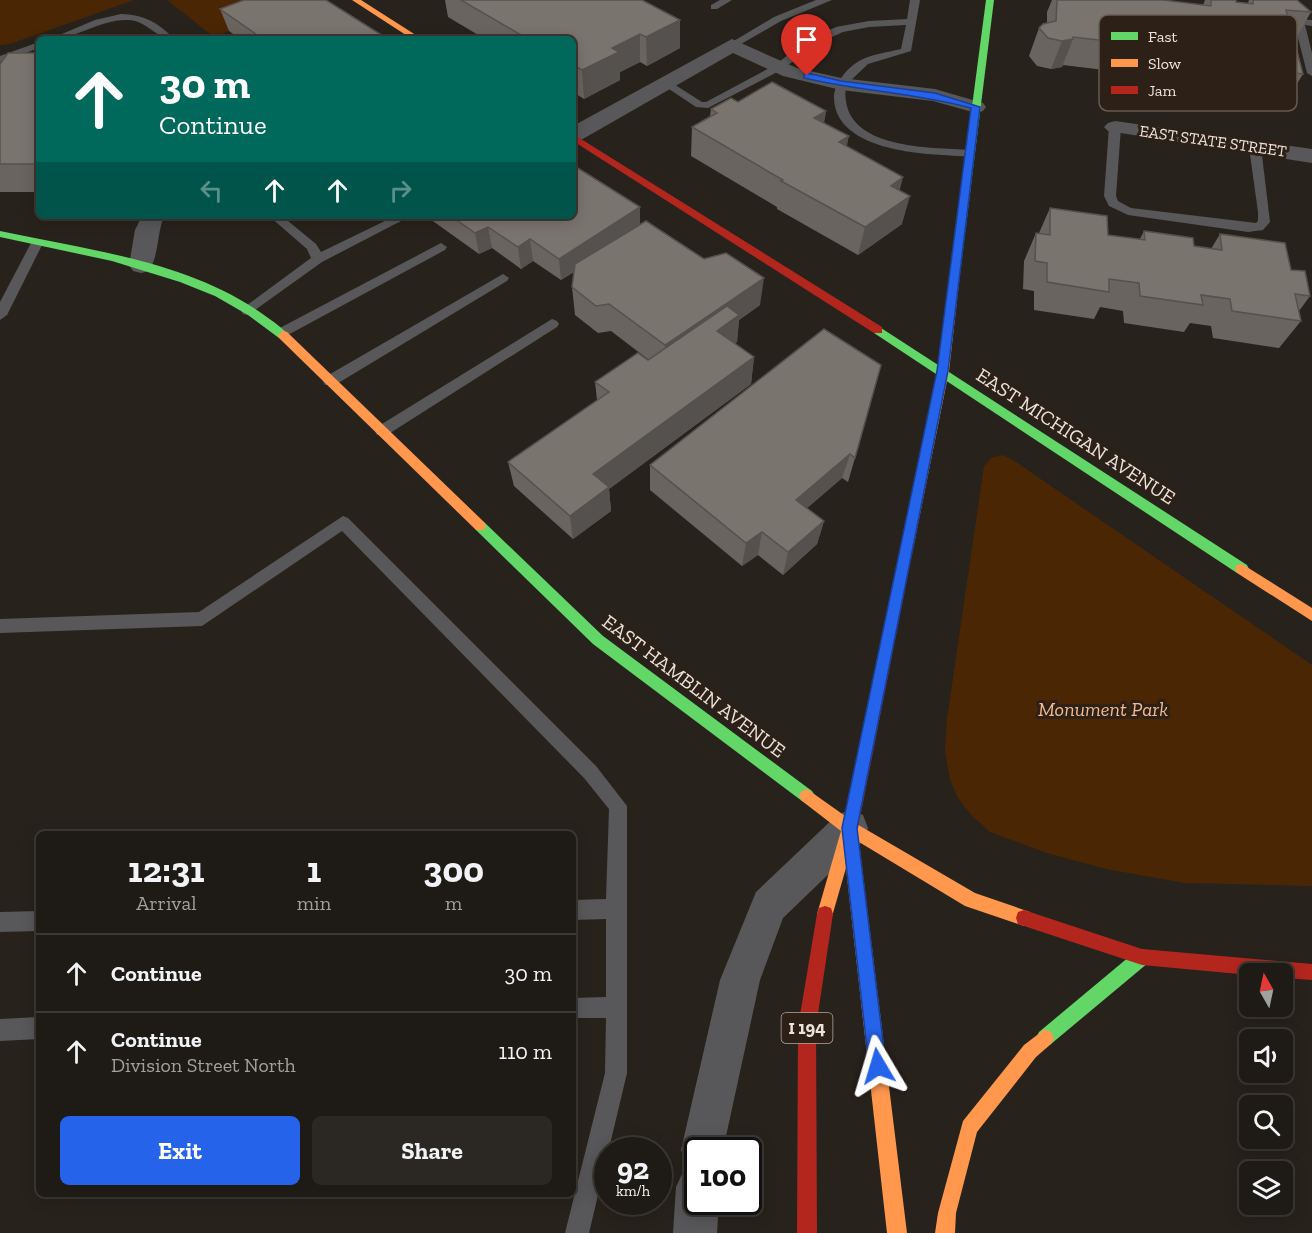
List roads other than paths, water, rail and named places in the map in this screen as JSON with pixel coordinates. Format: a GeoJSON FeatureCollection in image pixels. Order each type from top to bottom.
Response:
{"type":"FeatureCollection","features":[{"type":"Feature","properties":{"kind":"main road"},"geometry":{"type":"LineString","coordinates":[[356,0],[413,36]]}},
{"type":"Feature","properties":{"kind":"main road"},"geometry":{"type":"LineString","coordinates":[[897,1233],[850,828],[943,371],[990,0]]}},
{"type":"Feature","properties":{"kind":"main road","name":"EAST MICHIGAN AVENUE"},"geometry":{"type":"LineString","coordinates":[[576,138],[943,371],[1312,615]]}},
{"type":"Feature","properties":{"kind":"main road"},"geometry":{"type":"LineString","coordinates":[[0,234],[37,243]]}},
{"type":"Feature","properties":{"kind":"main road"},"geometry":{"type":"LineString","coordinates":[[0,243],[37,243]]}},
{"type":"Feature","properties":{"kind":"main road","name":"EAST HAMBLIN AVENUE"},"geometry":{"type":"LineString","coordinates":[[37,243],[141,265],[200,284],[248,310],[281,333],[598,640],[850,828],[971,900],[1142,957],[1312,972]]}},
{"type":"Feature","properties":{"kind":"main road","name":"I 194"},"geometry":{"type":"LineString","coordinates":[[807,1233],[807,1027],[825,913],[850,828]]}},
{"type":"Feature","properties":{"kind":"main road"},"geometry":{"type":"LineString","coordinates":[[945,1233],[947,1213],[969,1127],[1030,1051],[1142,957]]}},
{"type":"Feature","properties":{"kind":"street"},"geometry":{"type":"LineString","coordinates":[[576,134],[732,45],[790,72],[841,84],[935,95],[976,107]]}},
{"type":"Feature","properties":{"kind":"street","name":"EAST STATE STREET"},"geometry":{"type":"LineString","coordinates":[[1115,127],[1312,156]]}},
{"type":"Feature","properties":{"kind":"street"},"geometry":{"type":"LineString","coordinates":[[141,265],[147,230],[152,219]]}},
{"type":"Feature","properties":{"kind":"street"},"geometry":{"type":"LineString","coordinates":[[705,1137],[740,980],[769,905],[850,828]]}},
{"type":"Feature","properties":{"kind":"street"},"geometry":{"type":"LineString","coordinates":[[695,1233],[696,1215]]}},
{"type":"Feature","properties":{"kind":"lane"},"geometry":{"type":"LineString","coordinates":[[714,7],[727,0]]}},
{"type":"Feature","properties":{"kind":"lane"},"geometry":{"type":"LineString","coordinates":[[732,45],[774,20],[806,5],[827,0]]}},
{"type":"Feature","properties":{"kind":"lane"},"geometry":{"type":"LineString","coordinates":[[915,0],[906,51],[864,62],[841,84],[839,97],[842,110],[855,128],[866,136],[894,146],[970,153]]}},
{"type":"Feature","properties":{"kind":"lane"},"geometry":{"type":"LineString","coordinates":[[75,36],[108,20],[129,16],[144,20],[165,36]]}},
{"type":"Feature","properties":{"kind":"lane"},"geometry":{"type":"LineString","coordinates":[[665,83],[700,105],[708,105],[779,67],[810,43],[840,29],[869,24],[911,22]]}},
{"type":"Feature","properties":{"kind":"lane"},"geometry":{"type":"LineString","coordinates":[[1312,23],[1299,22],[1312,74]]}},
{"type":"Feature","properties":{"kind":"lane"},"geometry":{"type":"LineString","coordinates":[[0,59],[36,46]]}},
{"type":"Feature","properties":{"kind":"lane"},"geometry":{"type":"LineString","coordinates":[[1115,127],[1110,196],[1113,203],[1119,207],[1138,213],[1248,228],[1259,227],[1264,222],[1264,212],[1255,147]]}},
{"type":"Feature","properties":{"kind":"lane"},"geometry":{"type":"LineString","coordinates":[[279,219],[312,247],[318,259]]}},
{"type":"Feature","properties":{"kind":"lane"},"geometry":{"type":"LineString","coordinates":[[248,310],[318,259],[395,221],[393,219]]}},
{"type":"Feature","properties":{"kind":"lane"},"geometry":{"type":"LineString","coordinates":[[0,315],[37,243]]}},
{"type":"Feature","properties":{"kind":"lane"},"geometry":{"type":"LineString","coordinates":[[281,333],[441,247]]}},
{"type":"Feature","properties":{"kind":"lane"},"geometry":{"type":"LineString","coordinates":[[330,381],[503,278]]}},
{"type":"Feature","properties":{"kind":"lane"},"geometry":{"type":"LineString","coordinates":[[382,432],[552,324]]}},
{"type":"Feature","properties":{"kind":"lane"},"geometry":{"type":"LineString","coordinates":[[0,626],[202,619],[343,522],[590,772],[618,806],[616,1073],[577,1233]]}},
{"type":"Feature","properties":{"kind":"lane"},"geometry":{"type":"LineString","coordinates":[[576,910],[616,909]]}},
{"type":"Feature","properties":{"kind":"lane"},"geometry":{"type":"LineString","coordinates":[[0,922],[36,921]]}},
{"type":"Feature","properties":{"kind":"lane"},"geometry":{"type":"LineString","coordinates":[[576,1008],[616,1007]]}},
{"type":"Feature","properties":{"kind":"lane"},"geometry":{"type":"LineString","coordinates":[[0,1030],[36,1028]]}},
{"type":"Feature","properties":{"kind":"park label","name":"Monument Park"},"geometry":{"type":"Point","coordinates":[1103,709]}}]}
